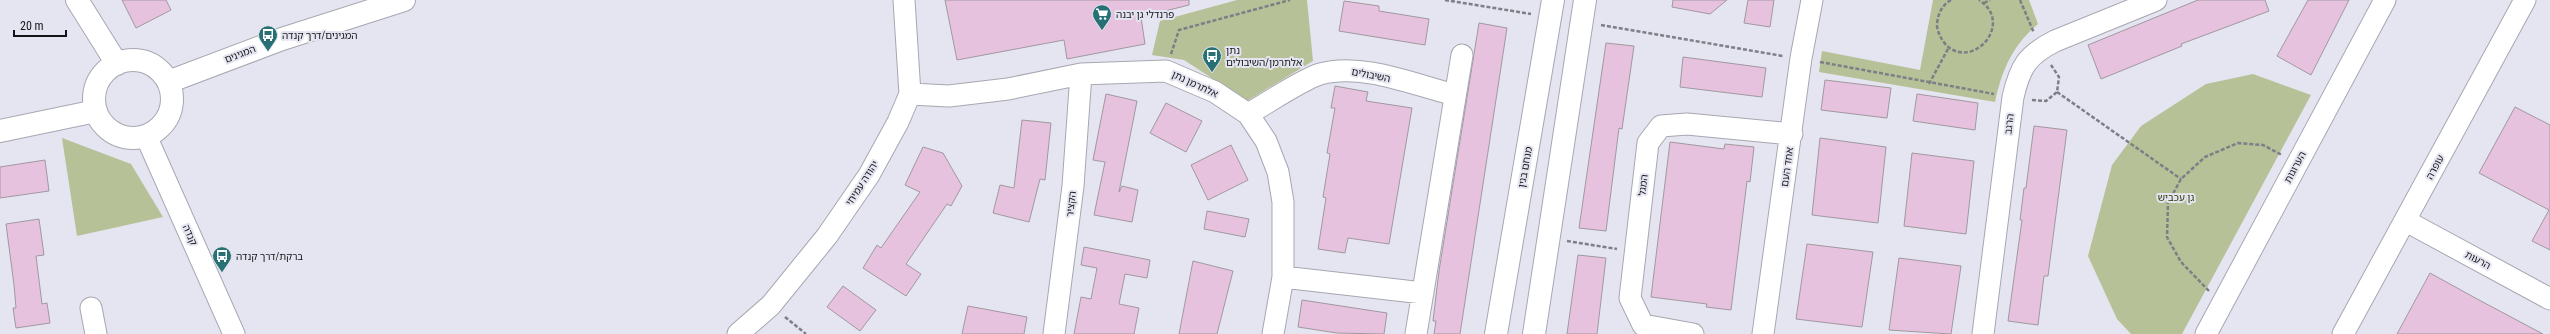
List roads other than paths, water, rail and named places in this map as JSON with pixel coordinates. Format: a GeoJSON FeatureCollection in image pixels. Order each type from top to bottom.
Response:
{"type":"FeatureCollection","features":[{"type":"Feature","properties":{"kind":"street"},"geometry":{"type":"LineString","coordinates":[[77,0],[117,64]]}},
{"type":"Feature","properties":{"kind":"street","name":"המגינים"},"geometry":{"type":"LineString","coordinates":[[168,82],[282,39],[404,0]]}},
{"type":"Feature","properties":{"kind":"street","name":"יהודה עמיחי"},"geometry":{"type":"LineString","coordinates":[[738,334],[771,305],[827,236],[869,174],[898,122],[910,94],[904,0]]}},
{"type":"Feature","properties":{"kind":"street"},"geometry":{"type":"LineString","coordinates":[[1534,334],[1583,22],[1585,0]]}},
{"type":"Feature","properties":{"kind":"street","name":"אחד העם"},"geometry":{"type":"LineString","coordinates":[[1763,334],[1792,134],[1801,58],[1812,0]]}},
{"type":"Feature","properties":{"kind":"street","name":"הרגב"},"geometry":{"type":"LineString","coordinates":[[1983,334],[2013,97],[2024,62],[2040,49],[2156,0]]}},
{"type":"Feature","properties":{"kind":"street","name":"הערוגות"},"geometry":{"type":"LineString","coordinates":[[2206,334],[2386,0]]}},
{"type":"Feature","properties":{"kind":"street","name":"עופרה"},"geometry":{"type":"LineString","coordinates":[[2344,334],[2525,0]]}},
{"type":"Feature","properties":{"kind":"street","name":"מנחם בגין"},"geometry":{"type":"LineString","coordinates":[[1496,334],[1551,8]]}},
{"type":"Feature","properties":{"kind":"street"},"geometry":{"type":"LineString","coordinates":[[1416,334],[1462,55]]}},
{"type":"Feature","properties":{"kind":"street"},"geometry":{"type":"LineString","coordinates":[[129,61],[140,61],[152,65],[168,82],[172,101],[166,120],[158,130],[146,136],[134,138],[122,137],[111,131],[102,123],[96,111],[94,100],[100,79],[117,64],[129,61]]}},
{"type":"Feature","properties":{"kind":"street","name":"השיבולים"},"geometry":{"type":"LineString","coordinates":[[1248,114],[1319,74],[1341,70],[1365,72],[1455,95]]}},
{"type":"Feature","properties":{"kind":"street","name":"אלתרמן נתן"},"geometry":{"type":"LineString","coordinates":[[910,94],[949,96],[964,95],[1008,89],[1081,74],[1166,71],[1214,92],[1248,114],[1266,141],[1278,172],[1283,202],[1283,277],[1273,334]]}},
{"type":"Feature","properties":{"kind":"street","name":"הקציר"},"geometry":{"type":"LineString","coordinates":[[1054,334],[1073,186],[1081,74]]}},
{"type":"Feature","properties":{"kind":"street"},"geometry":{"type":"LineString","coordinates":[[0,131],[96,111]]}},
{"type":"Feature","properties":{"kind":"street","name":"המגל"},"geometry":{"type":"LineString","coordinates":[[1693,334],[1643,325],[1630,298],[1648,143],[1661,126],[1686,124],[1792,134]]}},
{"type":"Feature","properties":{"kind":"street","name":"קנדה"},"geometry":{"type":"LineString","coordinates":[[146,136],[234,334]]}},
{"type":"Feature","properties":{"kind":"street","name":"הרעות"},"geometry":{"type":"LineString","coordinates":[[2406,221],[2550,299]]}},
{"type":"Feature","properties":{"kind":"street"},"geometry":{"type":"LineString","coordinates":[[1283,277],[1423,293]]}},
{"type":"Feature","properties":{"kind":"street"},"geometry":{"type":"LineString","coordinates":[[91,308],[96,334]]}},
{"type":"Feature","properties":{"kind":"place","name":"פרנדלי גן יבנה"},"geometry":{"type":"Point","coordinates":[1102,31]}},
{"type":"Feature","properties":{"kind":"place","name":"המגינים/דרך קנדה"},"geometry":{"type":"Point","coordinates":[268,52]}},
{"type":"Feature","properties":{"kind":"place","name":"נתן אלתרמן/השיבולים"},"geometry":{"type":"Point","coordinates":[1212,73]}},
{"type":"Feature","properties":{"kind":"place","name":"ברקת/דרך קנדה"},"geometry":{"type":"Point","coordinates":[222,273]}},
{"type":"Feature","properties":{"kind":"park label","name":"גן עכביש"},"geometry":{"type":"Point","coordinates":[2176,197]}}]}
